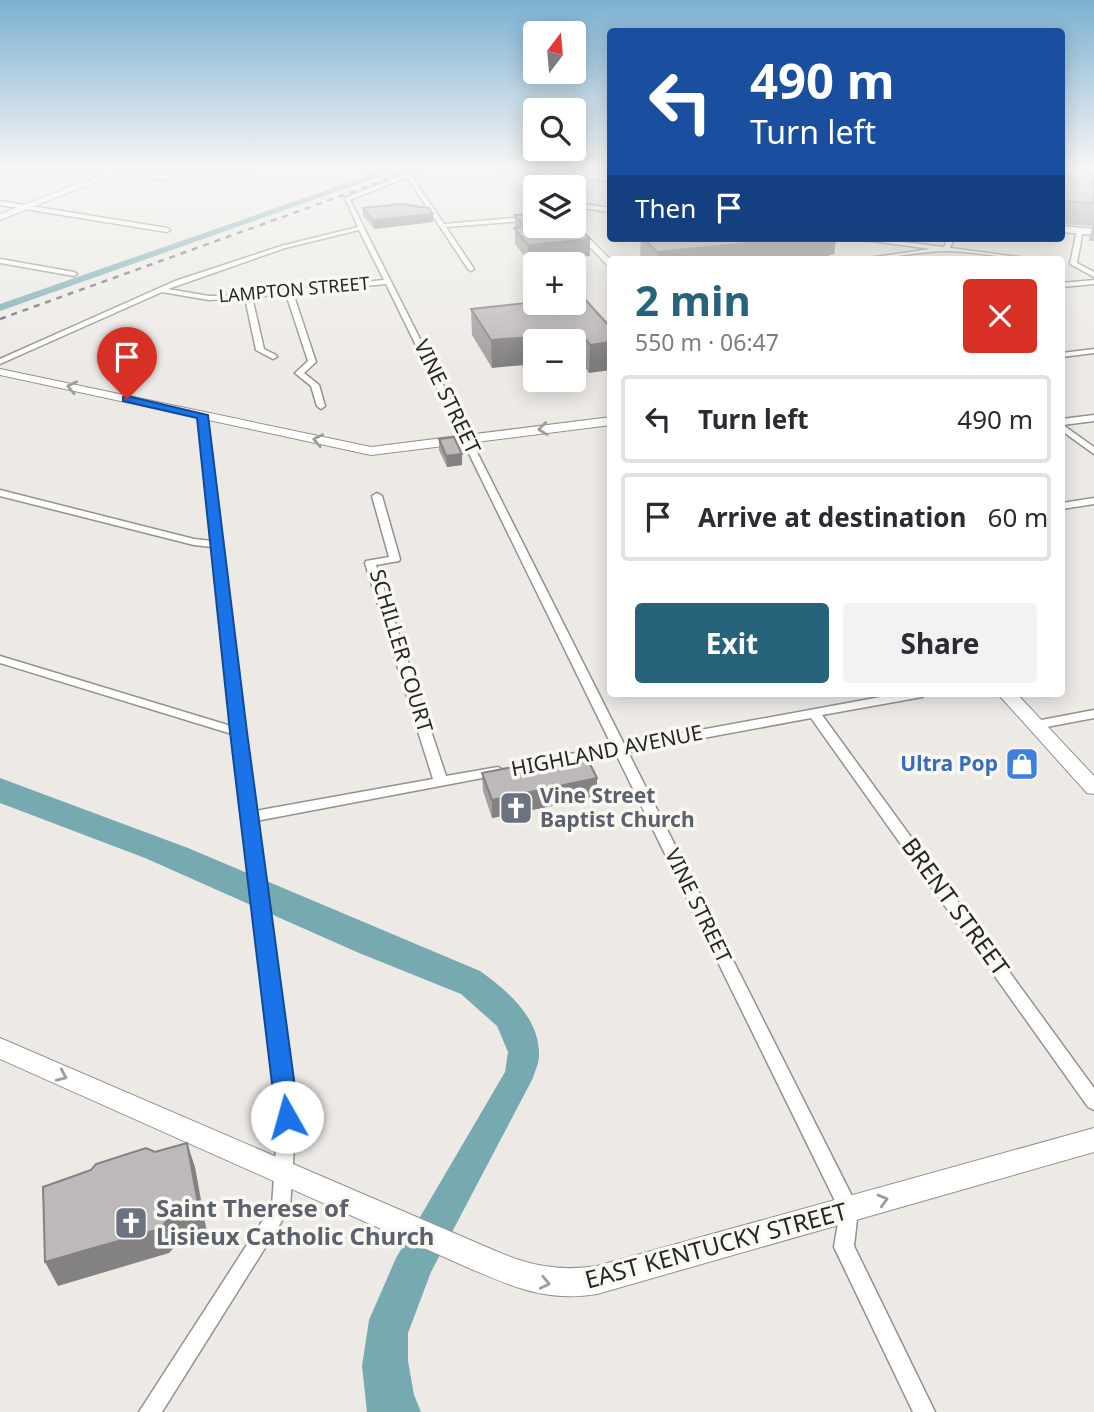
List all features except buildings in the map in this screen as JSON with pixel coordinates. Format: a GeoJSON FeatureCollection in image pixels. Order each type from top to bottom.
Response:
{"type":"FeatureCollection","features":[{"type":"Feature","properties":{"kind":"street"},"geometry":{"type":"LineString","coordinates":[[0,362],[159,289],[283,247],[341,233]]}},
{"type":"Feature","properties":{"kind":"street","name":"VINE STREET"},"geometry":{"type":"LineString","coordinates":[[364,233],[849,1210]]}},
{"type":"Feature","properties":{"kind":"street"},"geometry":{"type":"LineString","coordinates":[[447,233],[471,269]]}},
{"type":"Feature","properties":{"kind":"street"},"geometry":{"type":"LineString","coordinates":[[1073,264],[1079,233]]}},
{"type":"Feature","properties":{"kind":"street"},"geometry":{"type":"LineString","coordinates":[[585,238],[607,262]]}},
{"type":"Feature","properties":{"kind":"street"},"geometry":{"type":"LineString","coordinates":[[887,242],[1005,256]]}},
{"type":"Feature","properties":{"kind":"street"},"geometry":{"type":"LineString","coordinates":[[946,249],[949,242]]}},
{"type":"Feature","properties":{"kind":"street"},"geometry":{"type":"LineString","coordinates":[[889,256],[946,249]]}},
{"type":"Feature","properties":{"kind":"street"},"geometry":{"type":"LineString","coordinates":[[0,261],[74,274]]}},
{"type":"Feature","properties":{"kind":"street"},"geometry":{"type":"LineString","coordinates":[[1065,263],[1073,264],[1094,275]]}},
{"type":"Feature","properties":{"kind":"street","name":"LAMPTON STREET"},"geometry":{"type":"LineString","coordinates":[[159,289],[209,298],[389,282]]}},
{"type":"Feature","properties":{"kind":"street"},"geometry":{"type":"LineString","coordinates":[[1065,285],[1094,282]]}},
{"type":"Feature","properties":{"kind":"street"},"geometry":{"type":"LineString","coordinates":[[289,292],[312,362],[299,373],[315,385],[321,406]]}},
{"type":"Feature","properties":{"kind":"street"},"geometry":{"type":"LineString","coordinates":[[248,295],[260,350],[273,357]]}},
{"type":"Feature","properties":{"kind":"street"},"geometry":{"type":"LineString","coordinates":[[1065,355],[1094,351]]}},
{"type":"Feature","properties":{"kind":"street"},"geometry":{"type":"LineString","coordinates":[[0,372],[371,451],[607,422]]}},
{"type":"Feature","properties":{"kind":"street"},"geometry":{"type":"LineString","coordinates":[[150,1412],[281,1208],[287,1117],[203,415]]}},
{"type":"Feature","properties":{"kind":"street"},"geometry":{"type":"LineString","coordinates":[[1065,424],[1094,418]]}},
{"type":"Feature","properties":{"kind":"street"},"geometry":{"type":"LineString","coordinates":[[1065,427],[1094,451]]}},
{"type":"Feature","properties":{"kind":"street"},"geometry":{"type":"LineString","coordinates":[[0,493],[194,542],[217,545]]}},
{"type":"Feature","properties":{"kind":"street","name":"SCHILLER COURT"},"geometry":{"type":"LineString","coordinates":[[377,496],[395,559],[370,563],[442,782]]}},
{"type":"Feature","properties":{"kind":"street"},"geometry":{"type":"LineString","coordinates":[[1065,506],[1094,501]]}},
{"type":"Feature","properties":{"kind":"street"},"geometry":{"type":"LineString","coordinates":[[0,659],[239,732]]}},
{"type":"Feature","properties":{"kind":"street","name":"HIGHLAND AVENUE"},"geometry":{"type":"LineString","coordinates":[[250,817],[900,697]]}},
{"type":"Feature","properties":{"kind":"street"},"geometry":{"type":"LineString","coordinates":[[1010,697],[1094,788]]}},
{"type":"Feature","properties":{"kind":"street","name":"BRENT STREET"},"geometry":{"type":"LineString","coordinates":[[814,713],[1094,1102]]}},
{"type":"Feature","properties":{"kind":"street"},"geometry":{"type":"LineString","coordinates":[[1035,725],[1094,714]]}},
{"type":"Feature","properties":{"kind":"street","name":"EAST KENTUCKY STREET"},"geometry":{"type":"LineString","coordinates":[[0,1048],[385,1218],[541,1283],[577,1284],[1094,1140]]}},
{"type":"Feature","properties":{"kind":"street"},"geometry":{"type":"LineString","coordinates":[[849,1210],[844,1247],[924,1412]]}},
{"type":"Feature","properties":{"kind":"water"},"geometry":{"type":"Polygon","coordinates":[[[204,233],[220,233],[0,311],[0,304],[204,233]]]}},
{"type":"Feature","properties":{"kind":"water"},"geometry":{"type":"Polygon","coordinates":[[[0,778],[188,848],[480,971],[501,987],[528,1018],[538,1042],[539,1059],[533,1078],[431,1272],[408,1333],[408,1361],[414,1395],[421,1412],[367,1412],[362,1366],[369,1320],[396,1258],[505,1072],[508,1052],[497,1026],[461,994],[359,953],[145,858],[0,803],[0,778]]]}},
{"type":"Feature","properties":{"kind":"railway"},"geometry":{"type":"LineString","coordinates":[[0,319],[238,233]]}},
{"type":"Feature","properties":{"kind":"place","name":"Ultra Pop"},"geometry":{"type":"Point","coordinates":[1022,764]}},
{"type":"Feature","properties":{"kind":"place","name":"Vine Street Baptist Church"},"geometry":{"type":"Point","coordinates":[516,808]}},
{"type":"Feature","properties":{"kind":"place","name":"Saint Therese of Lisieux Catholic Church"},"geometry":{"type":"Point","coordinates":[131,1223]}},
{"type":"Feature","properties":{"kind":"route"},"geometry":{"type":"LineString","coordinates":[[127,399],[203,415],[228,645],[287,1117]]}}]}
